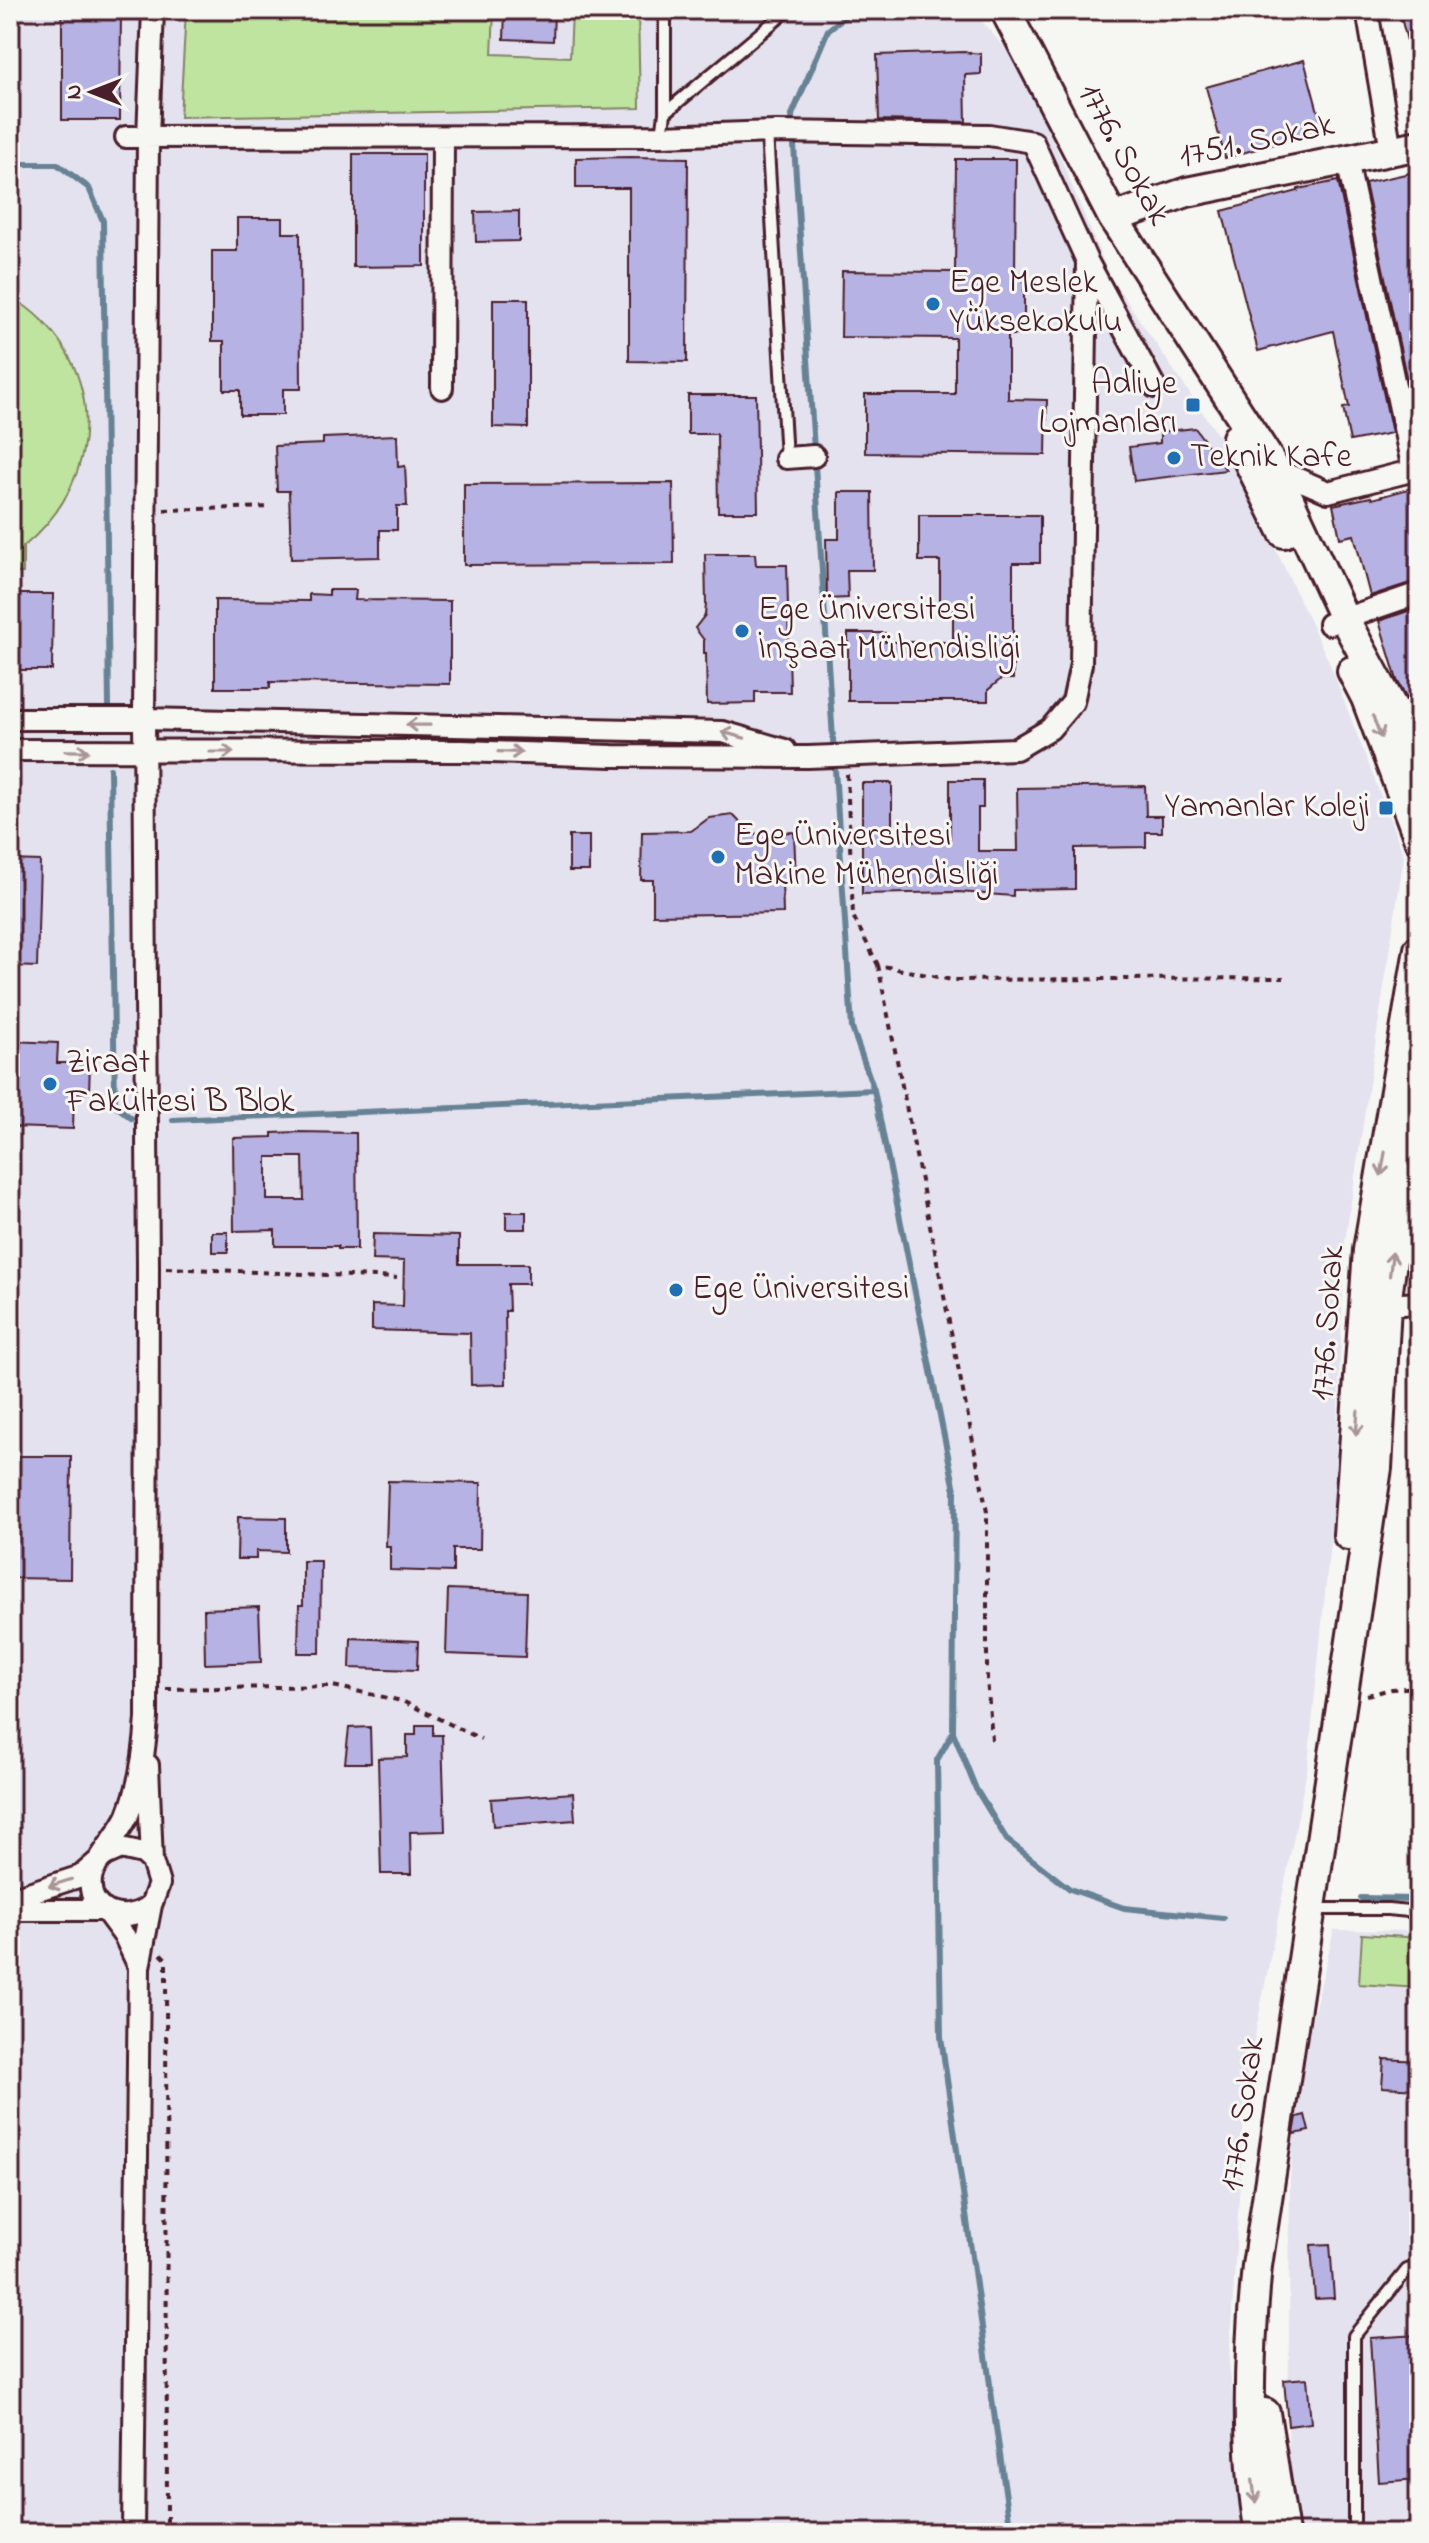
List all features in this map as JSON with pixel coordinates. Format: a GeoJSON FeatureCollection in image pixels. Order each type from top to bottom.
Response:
{"type":"FeatureCollection","features":[{"type":"Feature","properties":{"kind":"street"},"geometry":{"type":"LineString","coordinates":[[139,1967],[125,1937],[97,1902],[91,1879],[94,1868],[128,1815],[142,1766],[148,1690],[144,719],[148,137],[153,10]]}},
{"type":"Feature","properties":{"kind":"street","name":"1776. Sokak"},"geometry":{"type":"LineString","coordinates":[[1005,10],[1113,218],[1186,330],[1193,366],[1262,466],[1336,621],[1419,839]]}},
{"type":"Feature","properties":{"kind":"street"},"geometry":{"type":"LineString","coordinates":[[1367,10],[1405,148]]}},
{"type":"Feature","properties":{"kind":"street"},"geometry":{"type":"LineString","coordinates":[[126,137],[662,136],[802,132],[989,135],[1033,142],[1087,261],[1155,387]]}},
{"type":"Feature","properties":{"kind":"street"},"geometry":{"type":"LineString","coordinates":[[442,388],[443,137]]}},
{"type":"Feature","properties":{"kind":"street","name":"1751. Sokak"},"geometry":{"type":"LineString","coordinates":[[1113,218],[1187,192],[1405,148]]}},
{"type":"Feature","properties":{"kind":"street"},"geometry":{"type":"LineString","coordinates":[[1262,466],[1328,492],[1416,469],[1347,160]]}},
{"type":"Feature","properties":{"kind":"street"},"geometry":{"type":"LineString","coordinates":[[10,750],[829,756],[1016,749],[1050,729],[1073,702],[1081,664],[1087,261]]}},
{"type":"Feature","properties":{"kind":"street"},"geometry":{"type":"LineString","coordinates":[[786,458],[814,456]]}},
{"type":"Feature","properties":{"kind":"street"},"geometry":{"type":"LineString","coordinates":[[1336,621],[1419,593]]}},
{"type":"Feature","properties":{"kind":"street","name":"1776. Sokak"},"geometry":{"type":"LineString","coordinates":[[1336,621],[1408,711],[1419,770]]}},
{"type":"Feature","properties":{"kind":"street"},"geometry":{"type":"LineString","coordinates":[[10,719],[144,719],[723,732],[829,756]]}},
{"type":"Feature","properties":{"kind":"street"},"geometry":{"type":"LineString","coordinates":[[461,726],[462,751]]}},
{"type":"Feature","properties":{"kind":"street"},"geometry":{"type":"LineString","coordinates":[[578,754],[580,729]]}},
{"type":"Feature","properties":{"kind":"street","name":"1776. Sokak"},"geometry":{"type":"LineString","coordinates":[[1260,2533],[1252,2480],[1251,2329],[1257,2266],[1310,1909],[1335,1703],[1353,1495],[1368,1250],[1419,949]]}},
{"type":"Feature","properties":{"kind":"street","name":"1776. Sokak"},"geometry":{"type":"LineString","coordinates":[[1335,1703],[1377,1468],[1386,1305],[1413,1144],[1419,1064]]}},
{"type":"Feature","properties":{"kind":"street"},"geometry":{"type":"LineString","coordinates":[[1386,1305],[1419,1303]]}},
{"type":"Feature","properties":{"kind":"street"},"geometry":{"type":"LineString","coordinates":[[133,2533],[139,1967],[151,1905],[159,1884],[152,1861],[146,1733]]}},
{"type":"Feature","properties":{"kind":"street"},"geometry":{"type":"LineString","coordinates":[[10,1899],[81,1876],[105,1855],[121,1848],[143,1853],[152,1861]]}},
{"type":"Feature","properties":{"kind":"street"},"geometry":{"type":"LineString","coordinates":[[10,1910],[105,1910],[119,1916],[131,1916],[151,1905]]}},
{"type":"Feature","properties":{"kind":"street","name":"1776. Sokak"},"geometry":{"type":"LineString","coordinates":[[1251,2329],[1284,2533]]}},
{"type":"Feature","properties":{"kind":"lane"},"geometry":{"type":"LineString","coordinates":[[662,136],[665,113],[665,10]]}},
{"type":"Feature","properties":{"kind":"lane"},"geometry":{"type":"LineString","coordinates":[[665,113],[788,10]]}},
{"type":"Feature","properties":{"kind":"lane"},"geometry":{"type":"LineString","coordinates":[[771,132],[786,458]]}},
{"type":"Feature","properties":{"kind":"lane"},"geometry":{"type":"LineString","coordinates":[[1310,1909],[1419,1912]]}},
{"type":"Feature","properties":{"kind":"lane"},"geometry":{"type":"LineString","coordinates":[[1354,2521],[1354,2336],[1407,2270],[1419,2266]]}},
{"type":"Feature","properties":{"kind":"path"},"geometry":{"type":"LineString","coordinates":[[145,510],[271,507]]}},
{"type":"Feature","properties":{"kind":"path"},"geometry":{"type":"LineString","coordinates":[[829,756],[853,916],[878,965],[987,1512],[987,1679],[992,1740]]}},
{"type":"Feature","properties":{"kind":"path"},"geometry":{"type":"LineString","coordinates":[[878,965],[952,980],[1284,978]]}},
{"type":"Feature","properties":{"kind":"path"},"geometry":{"type":"LineString","coordinates":[[148,1267],[397,1278]]}},
{"type":"Feature","properties":{"kind":"path"},"geometry":{"type":"LineString","coordinates":[[148,1690],[333,1686],[402,1701],[481,1739]]}},
{"type":"Feature","properties":{"kind":"path"},"geometry":{"type":"LineString","coordinates":[[1335,1703],[1392,1689],[1419,1687]]}},
{"type":"Feature","properties":{"kind":"path"},"geometry":{"type":"LineString","coordinates":[[145,1938],[166,1959],[167,2533]]}},
{"type":"Feature","properties":{"kind":"shaded area","name":"Ege Üniversitesi"},"geometry":{"type":"Polygon","coordinates":[[[10,10],[972,10],[1024,70],[1109,275],[1230,453],[1329,662],[1404,856],[1345,1241],[1334,1502],[1308,1764],[1246,2081],[1229,2362],[1247,2533],[10,2533],[10,10]]]}},
{"type":"Feature","properties":{"kind":"shaded area"},"geometry":{"type":"Polygon","coordinates":[[[1334,1930],[1419,1931],[1419,2533],[1295,2533],[1288,2489],[1290,2179],[1300,2069],[1334,1930]]]}},
{"type":"Feature","properties":{"kind":"green space"},"geometry":{"type":"Polygon","coordinates":[[[186,10],[494,10],[492,54],[570,57],[572,11],[638,10],[640,108],[180,117],[186,10]]]}},
{"type":"Feature","properties":{"kind":"green space"},"geometry":{"type":"Polygon","coordinates":[[[10,296],[42,321],[65,350],[80,383],[86,417],[83,452],[71,487],[51,519],[23,547],[23,573],[10,573],[10,296]]]}},
{"type":"Feature","properties":{"kind":"green space"},"geometry":{"type":"Polygon","coordinates":[[[1362,1934],[1419,1938],[1419,1988],[1359,1984],[1362,1934]]]}},
{"type":"Feature","properties":{"kind":"building"},"geometry":{"type":"Polygon","coordinates":[[[62,10],[121,10],[120,120],[62,120],[62,10]]]}},
{"type":"Feature","properties":{"kind":"building"},"geometry":{"type":"Polygon","coordinates":[[[505,10],[554,10],[553,41],[504,39],[505,10]]]}},
{"type":"Feature","properties":{"kind":"building"},"geometry":{"type":"Polygon","coordinates":[[[1399,10],[1419,10],[1419,63],[1413,63],[1399,10]]]}},
{"type":"Feature","properties":{"kind":"building"},"geometry":{"type":"Polygon","coordinates":[[[981,54],[981,74],[965,75],[966,122],[879,120],[877,55],[981,54]]]}},
{"type":"Feature","properties":{"kind":"building"},"geometry":{"type":"Polygon","coordinates":[[[1304,60],[1323,130],[1225,158],[1206,87],[1304,60]]]}},
{"type":"Feature","properties":{"kind":"building"},"geometry":{"type":"Polygon","coordinates":[[[353,154],[424,154],[424,266],[353,267],[353,154]]]}},
{"type":"Feature","properties":{"kind":"building"},"geometry":{"type":"Polygon","coordinates":[[[576,158],[688,158],[687,362],[629,361],[629,188],[576,188],[576,158]]]}},
{"type":"Feature","properties":{"kind":"building","name":"Ege Meslek Yüksekokulu"},"geometry":{"type":"Polygon","coordinates":[[[956,159],[1016,159],[1015,273],[1024,273],[1024,335],[1008,335],[1008,399],[1047,400],[1046,455],[865,453],[865,394],[955,394],[955,338],[841,337],[842,271],[955,272],[956,159]]]}},
{"type":"Feature","properties":{"kind":"building"},"geometry":{"type":"Polygon","coordinates":[[[1419,171],[1419,427],[1417,428],[1365,183],[1419,171]]]}},
{"type":"Feature","properties":{"kind":"building"},"geometry":{"type":"Polygon","coordinates":[[[1338,181],[1392,433],[1350,441],[1343,408],[1349,407],[1333,331],[1258,351],[1222,211],[1338,181]]]}},
{"type":"Feature","properties":{"kind":"building"},"geometry":{"type":"Polygon","coordinates":[[[519,211],[519,241],[476,242],[475,212],[519,211]]]}},
{"type":"Feature","properties":{"kind":"building"},"geometry":{"type":"Polygon","coordinates":[[[237,218],[283,218],[283,233],[300,233],[301,389],[283,389],[283,415],[240,415],[240,390],[224,390],[224,341],[212,341],[212,251],[237,251],[237,218]]]}},
{"type":"Feature","properties":{"kind":"building"},"geometry":{"type":"Polygon","coordinates":[[[493,299],[528,299],[528,428],[493,427],[493,299]]]}},
{"type":"Feature","properties":{"kind":"building"},"geometry":{"type":"Polygon","coordinates":[[[688,395],[756,395],[758,512],[718,512],[717,434],[688,434],[688,395]]]}},
{"type":"Feature","properties":{"kind":"building","name":"Teknik Kafe"},"geometry":{"type":"Polygon","coordinates":[[[1195,428],[1226,470],[1134,481],[1129,447],[1160,443],[1160,432],[1195,428]]]}},
{"type":"Feature","properties":{"kind":"building"},"geometry":{"type":"Polygon","coordinates":[[[397,435],[398,467],[405,466],[407,506],[397,506],[397,530],[380,530],[380,557],[291,559],[289,491],[277,491],[275,446],[323,444],[323,438],[397,435]]]}},
{"type":"Feature","properties":{"kind":"building"},"geometry":{"type":"Polygon","coordinates":[[[673,483],[674,564],[464,565],[464,484],[673,483]]]}},
{"type":"Feature","properties":{"kind":"building"},"geometry":{"type":"Polygon","coordinates":[[[1419,486],[1419,580],[1370,596],[1354,535],[1340,538],[1333,505],[1372,499],[1419,486]]]}},
{"type":"Feature","properties":{"kind":"building"},"geometry":{"type":"Polygon","coordinates":[[[839,492],[872,492],[873,570],[847,570],[848,598],[827,599],[826,539],[839,539],[839,492]]]}},
{"type":"Feature","properties":{"kind":"building"},"geometry":{"type":"Polygon","coordinates":[[[919,515],[1040,515],[1040,563],[1013,563],[1013,679],[1001,679],[988,690],[988,701],[848,701],[848,633],[885,633],[885,642],[953,642],[953,610],[940,610],[940,561],[919,561],[919,515]]]}},
{"type":"Feature","properties":{"kind":"building","name":"Ege Üniversitesi İnşaat Mühendisliği"},"geometry":{"type":"Polygon","coordinates":[[[705,554],[755,554],[756,565],[787,565],[790,692],[755,692],[755,703],[707,704],[704,640],[695,628],[705,615],[705,554]]]}},
{"type":"Feature","properties":{"kind":"building"},"geometry":{"type":"Polygon","coordinates":[[[329,590],[356,590],[355,600],[450,601],[450,684],[270,682],[270,688],[215,688],[215,600],[309,601],[309,594],[329,595],[329,590]]]}},
{"type":"Feature","properties":{"kind":"building"},"geometry":{"type":"Polygon","coordinates":[[[10,594],[53,594],[52,670],[10,670],[10,594]]]}},
{"type":"Feature","properties":{"kind":"building"},"geometry":{"type":"Polygon","coordinates":[[[1417,608],[1419,695],[1407,698],[1397,680],[1379,621],[1417,608]]]}},
{"type":"Feature","properties":{"kind":"building"},"geometry":{"type":"Polygon","coordinates":[[[950,780],[983,780],[983,808],[978,808],[978,851],[1018,851],[1017,788],[1145,786],[1146,816],[1162,816],[1162,832],[1146,832],[1146,847],[1075,848],[1075,889],[1013,890],[1013,896],[958,892],[862,894],[862,783],[892,783],[892,841],[950,840],[950,780]]]}},
{"type":"Feature","properties":{"kind":"building","name":"Ege Üniversitesi Makine Mühendisliği"},"geometry":{"type":"Polygon","coordinates":[[[733,815],[751,834],[794,832],[796,880],[782,881],[783,913],[653,915],[653,880],[641,880],[642,832],[691,831],[709,818],[733,815]]]}},
{"type":"Feature","properties":{"kind":"building"},"geometry":{"type":"Polygon","coordinates":[[[569,836],[589,836],[589,871],[569,871],[569,836]]]}},
{"type":"Feature","properties":{"kind":"building"},"geometry":{"type":"Polygon","coordinates":[[[10,860],[40,861],[37,967],[10,966],[10,860]]]}},
{"type":"Feature","properties":{"kind":"building","name":"Ziraat Fakültesi B Blok"},"geometry":{"type":"Polygon","coordinates":[[[10,1041],[58,1043],[57,1063],[90,1063],[89,1093],[74,1092],[73,1129],[10,1127],[10,1041]]]}},
{"type":"Feature","properties":{"kind":"building"},"geometry":{"type":"Polygon","coordinates":[[[272,1133],[356,1133],[357,1249],[275,1246],[275,1230],[234,1231],[233,1138],[272,1137],[272,1133]],[[267,1157],[267,1200],[304,1200],[303,1157],[267,1157]]]}},
{"type":"Feature","properties":{"kind":"building"},"geometry":{"type":"Polygon","coordinates":[[[506,1212],[526,1212],[526,1229],[506,1229],[506,1212]]]}},
{"type":"Feature","properties":{"kind":"building"},"geometry":{"type":"Polygon","coordinates":[[[212,1232],[228,1232],[228,1252],[212,1252],[212,1232]]]}},
{"type":"Feature","properties":{"kind":"building"},"geometry":{"type":"Polygon","coordinates":[[[373,1234],[459,1236],[459,1264],[528,1264],[528,1284],[508,1284],[509,1311],[505,1311],[506,1384],[471,1385],[470,1333],[372,1330],[372,1305],[403,1306],[404,1261],[372,1260],[373,1234]]]}},
{"type":"Feature","properties":{"kind":"building"},"geometry":{"type":"Polygon","coordinates":[[[10,1456],[71,1456],[70,1579],[10,1578],[10,1456]]]}},
{"type":"Feature","properties":{"kind":"building"},"geometry":{"type":"Polygon","coordinates":[[[388,1481],[481,1483],[480,1549],[453,1549],[453,1572],[390,1570],[390,1547],[386,1547],[388,1481]]]}},
{"type":"Feature","properties":{"kind":"building"},"geometry":{"type":"Polygon","coordinates":[[[238,1517],[286,1518],[286,1552],[256,1551],[256,1559],[237,1559],[238,1517]]]}},
{"type":"Feature","properties":{"kind":"building"},"geometry":{"type":"Polygon","coordinates":[[[303,1561],[321,1561],[320,1653],[298,1653],[303,1561]]]}},
{"type":"Feature","properties":{"kind":"building"},"geometry":{"type":"Polygon","coordinates":[[[448,1589],[527,1592],[525,1657],[446,1654],[448,1589]]]}},
{"type":"Feature","properties":{"kind":"building"},"geometry":{"type":"Polygon","coordinates":[[[259,1607],[261,1662],[205,1664],[204,1609],[259,1607]]]}},
{"type":"Feature","properties":{"kind":"building"},"geometry":{"type":"Polygon","coordinates":[[[351,1638],[418,1641],[417,1670],[350,1668],[351,1638]]]}},
{"type":"Feature","properties":{"kind":"building"},"geometry":{"type":"Polygon","coordinates":[[[416,1725],[433,1725],[433,1735],[442,1735],[445,1831],[410,1832],[411,1874],[381,1874],[378,1758],[407,1757],[407,1735],[416,1735],[416,1725]]]}},
{"type":"Feature","properties":{"kind":"building"},"geometry":{"type":"Polygon","coordinates":[[[370,1727],[371,1763],[345,1763],[349,1728],[370,1727]]]}},
{"type":"Feature","properties":{"kind":"building"},"geometry":{"type":"Polygon","coordinates":[[[573,1793],[575,1820],[493,1826],[491,1799],[573,1793]]]}},
{"type":"Feature","properties":{"kind":"building"},"geometry":{"type":"Polygon","coordinates":[[[1384,2059],[1419,2061],[1419,2089],[1382,2087],[1384,2059]]]}},
{"type":"Feature","properties":{"kind":"building"},"geometry":{"type":"Polygon","coordinates":[[[1305,2115],[1309,2131],[1294,2134],[1297,2117],[1305,2115]]]}},
{"type":"Feature","properties":{"kind":"building"},"geometry":{"type":"Polygon","coordinates":[[[1330,2244],[1334,2298],[1315,2299],[1311,2245],[1330,2244]]]}},
{"type":"Feature","properties":{"kind":"building"},"geometry":{"type":"Polygon","coordinates":[[[1419,2335],[1419,2479],[1379,2482],[1370,2338],[1419,2335]]]}},
{"type":"Feature","properties":{"kind":"building"},"geometry":{"type":"Polygon","coordinates":[[[1307,2378],[1311,2423],[1288,2426],[1284,2380],[1307,2378]]]}},
{"type":"Feature","properties":{"kind":"waterway"},"geometry":{"type":"LineString","coordinates":[[853,10],[828,30],[792,115],[852,1028],[874,1090],[955,1490],[953,1732],[976,1789],[1007,1840],[1070,1889],[1124,1908],[1223,1918]]}},
{"type":"Feature","properties":{"kind":"waterway"},"geometry":{"type":"LineString","coordinates":[[10,164],[57,164],[89,188],[103,221],[109,707]]}},
{"type":"Feature","properties":{"kind":"waterway"},"geometry":{"type":"LineString","coordinates":[[110,769],[115,1105],[131,1118]]}},
{"type":"Feature","properties":{"kind":"waterway"},"geometry":{"type":"LineString","coordinates":[[173,1120],[874,1090]]}},
{"type":"Feature","properties":{"kind":"waterway"},"geometry":{"type":"LineString","coordinates":[[953,1732],[937,1760],[941,2037],[1011,2533]]}},
{"type":"Feature","properties":{"kind":"waterway"},"geometry":{"type":"LineString","coordinates":[[1361,1898],[1419,1899]]}},
{"type":"Feature","properties":{"kind":"place","name":"Ege Meslek Yüksekokulu"},"geometry":{"type":"Point","coordinates":[933,304]}},
{"type":"Feature","properties":{"kind":"place","name":"Adliye Lojmanları"},"geometry":{"type":"Point","coordinates":[1193,405]}},
{"type":"Feature","properties":{"kind":"place","name":"Teknik Kafe"},"geometry":{"type":"Point","coordinates":[1174,458]}},
{"type":"Feature","properties":{"kind":"place","name":"Ege Üniversitesi İnşaat Mühendisliği"},"geometry":{"type":"Point","coordinates":[742,631]}},
{"type":"Feature","properties":{"kind":"place","name":"Yamanlar Koleji"},"geometry":{"type":"Point","coordinates":[1386,808]}},
{"type":"Feature","properties":{"kind":"place","name":"Ege Üniversitesi Makine Mühendisliği"},"geometry":{"type":"Point","coordinates":[718,857]}},
{"type":"Feature","properties":{"kind":"place","name":"Ziraat Fakültesi B Blok"},"geometry":{"type":"Point","coordinates":[50,1084]}},
{"type":"Feature","properties":{"kind":"place","name":"Ege Üniversitesi"},"geometry":{"type":"Point","coordinates":[676,1290]}}]}
